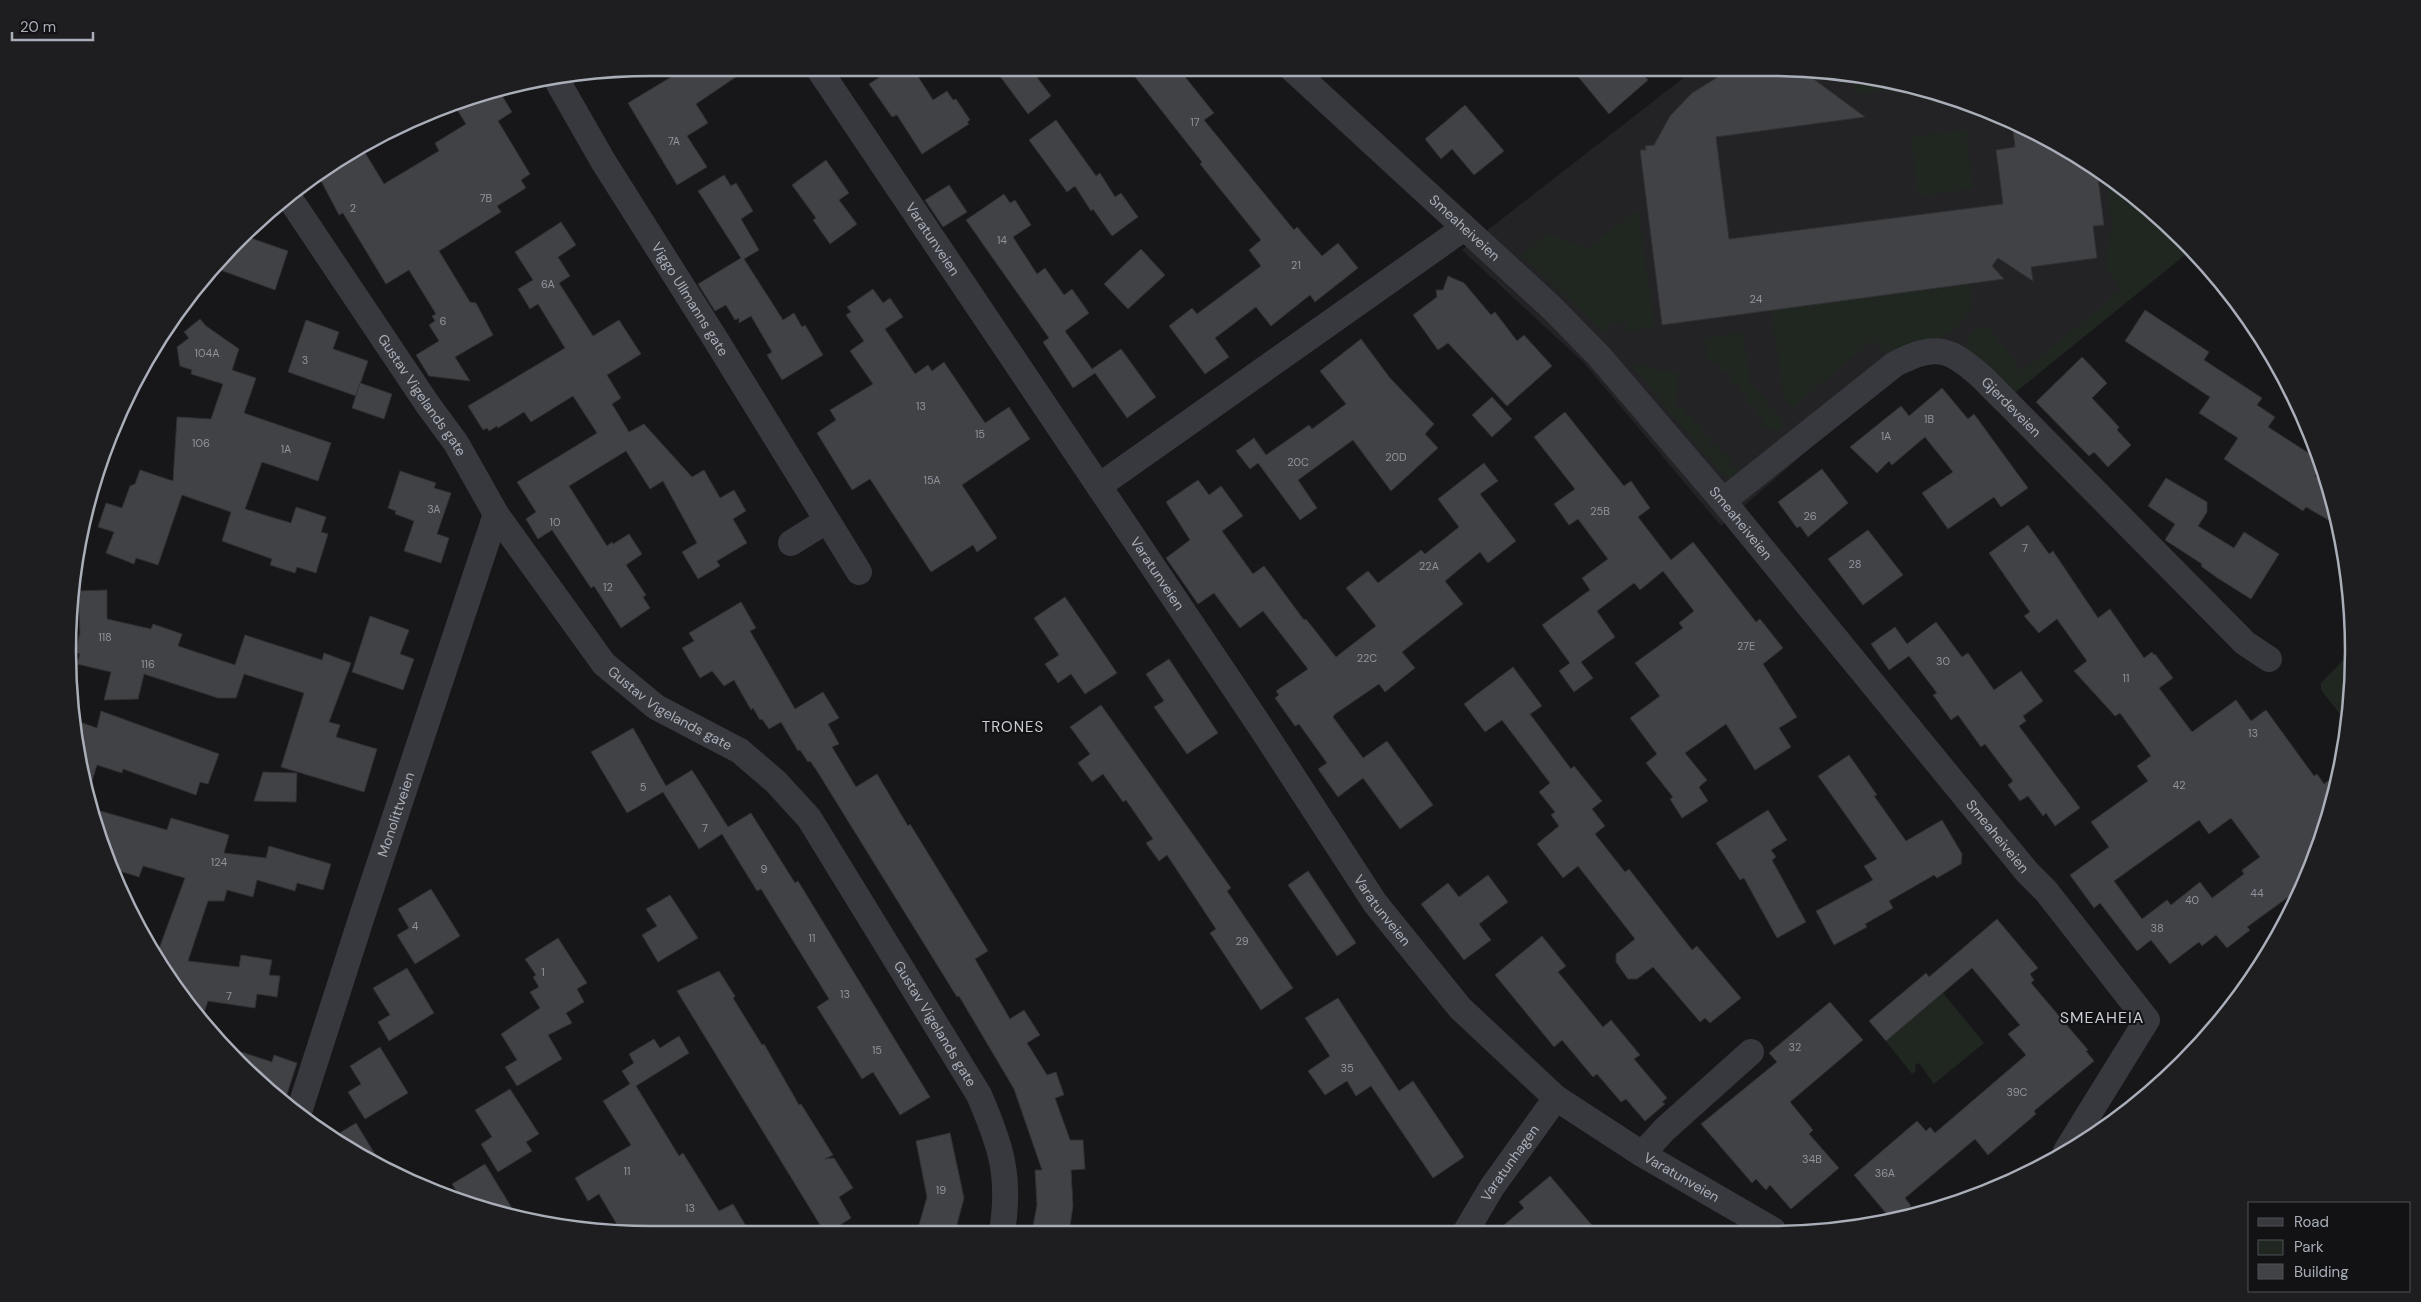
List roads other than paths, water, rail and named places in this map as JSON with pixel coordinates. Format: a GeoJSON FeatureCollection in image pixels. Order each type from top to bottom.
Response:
{"type":"FeatureCollection","features":[{"type":"Feature","properties":{"kind":"street","name":"Varatunveien"},"geometry":{"type":"LineString","coordinates":[[823,76],[1262,729],[1375,903],[1460,1008],[1556,1098],[1642,1154],[1766,1226]]}},
{"type":"Feature","properties":{"kind":"street","name":"Smeaheiveien"},"geometry":{"type":"LineString","coordinates":[[1300,76],[1552,308],[1599,356],[1722,501],[2027,872],[2046,890],[2147,1020],[2074,1139]]}},
{"type":"Feature","properties":{"kind":"street","name":"Viggo Ullmanns gate"},"geometry":{"type":"LineString","coordinates":[[559,84],[603,161],[716,340],[858,572]]}},
{"type":"Feature","properties":{"kind":"street","name":"Gustav Vigelands gate"},"geometry":{"type":"LineString","coordinates":[[292,202],[428,405],[456,443],[496,514],[604,664],[656,708],[740,751],[776,782],[809,818],[979,1095],[997,1136],[1005,1170],[1006,1207],[1003,1226]]}},
{"type":"Feature","properties":{"kind":"street"},"geometry":{"type":"LineString","coordinates":[[1098,486],[1464,228]]}},
{"type":"Feature","properties":{"kind":"street","name":"Gjerdeveien"},"geometry":{"type":"LineString","coordinates":[[1722,501],[1895,364],[1914,354],[1930,350],[1946,351],[1962,360],[1982,377],[2245,643],[2269,659]]}},
{"type":"Feature","properties":{"kind":"street","name":"Monolittveien"},"geometry":{"type":"LineString","coordinates":[[301,1107],[496,514]]}},
{"type":"Feature","properties":{"kind":"street"},"geometry":{"type":"LineString","coordinates":[[791,543],[826,521]]}},
{"type":"Feature","properties":{"kind":"street"},"geometry":{"type":"LineString","coordinates":[[1642,1154],[1665,1129],[1751,1052]]}},
{"type":"Feature","properties":{"kind":"street","name":"Varatunhagen"},"geometry":{"type":"LineString","coordinates":[[1469,1226],[1509,1162],[1556,1098]]}},
{"type":"Feature","properties":{"kind":"district","name":"TRONES"},"geometry":{"type":"Point","coordinates":[1013,727]}},
{"type":"Feature","properties":{"kind":"district","name":"SMEAHEIA"},"geometry":{"type":"Point","coordinates":[2102,1017]}}]}
